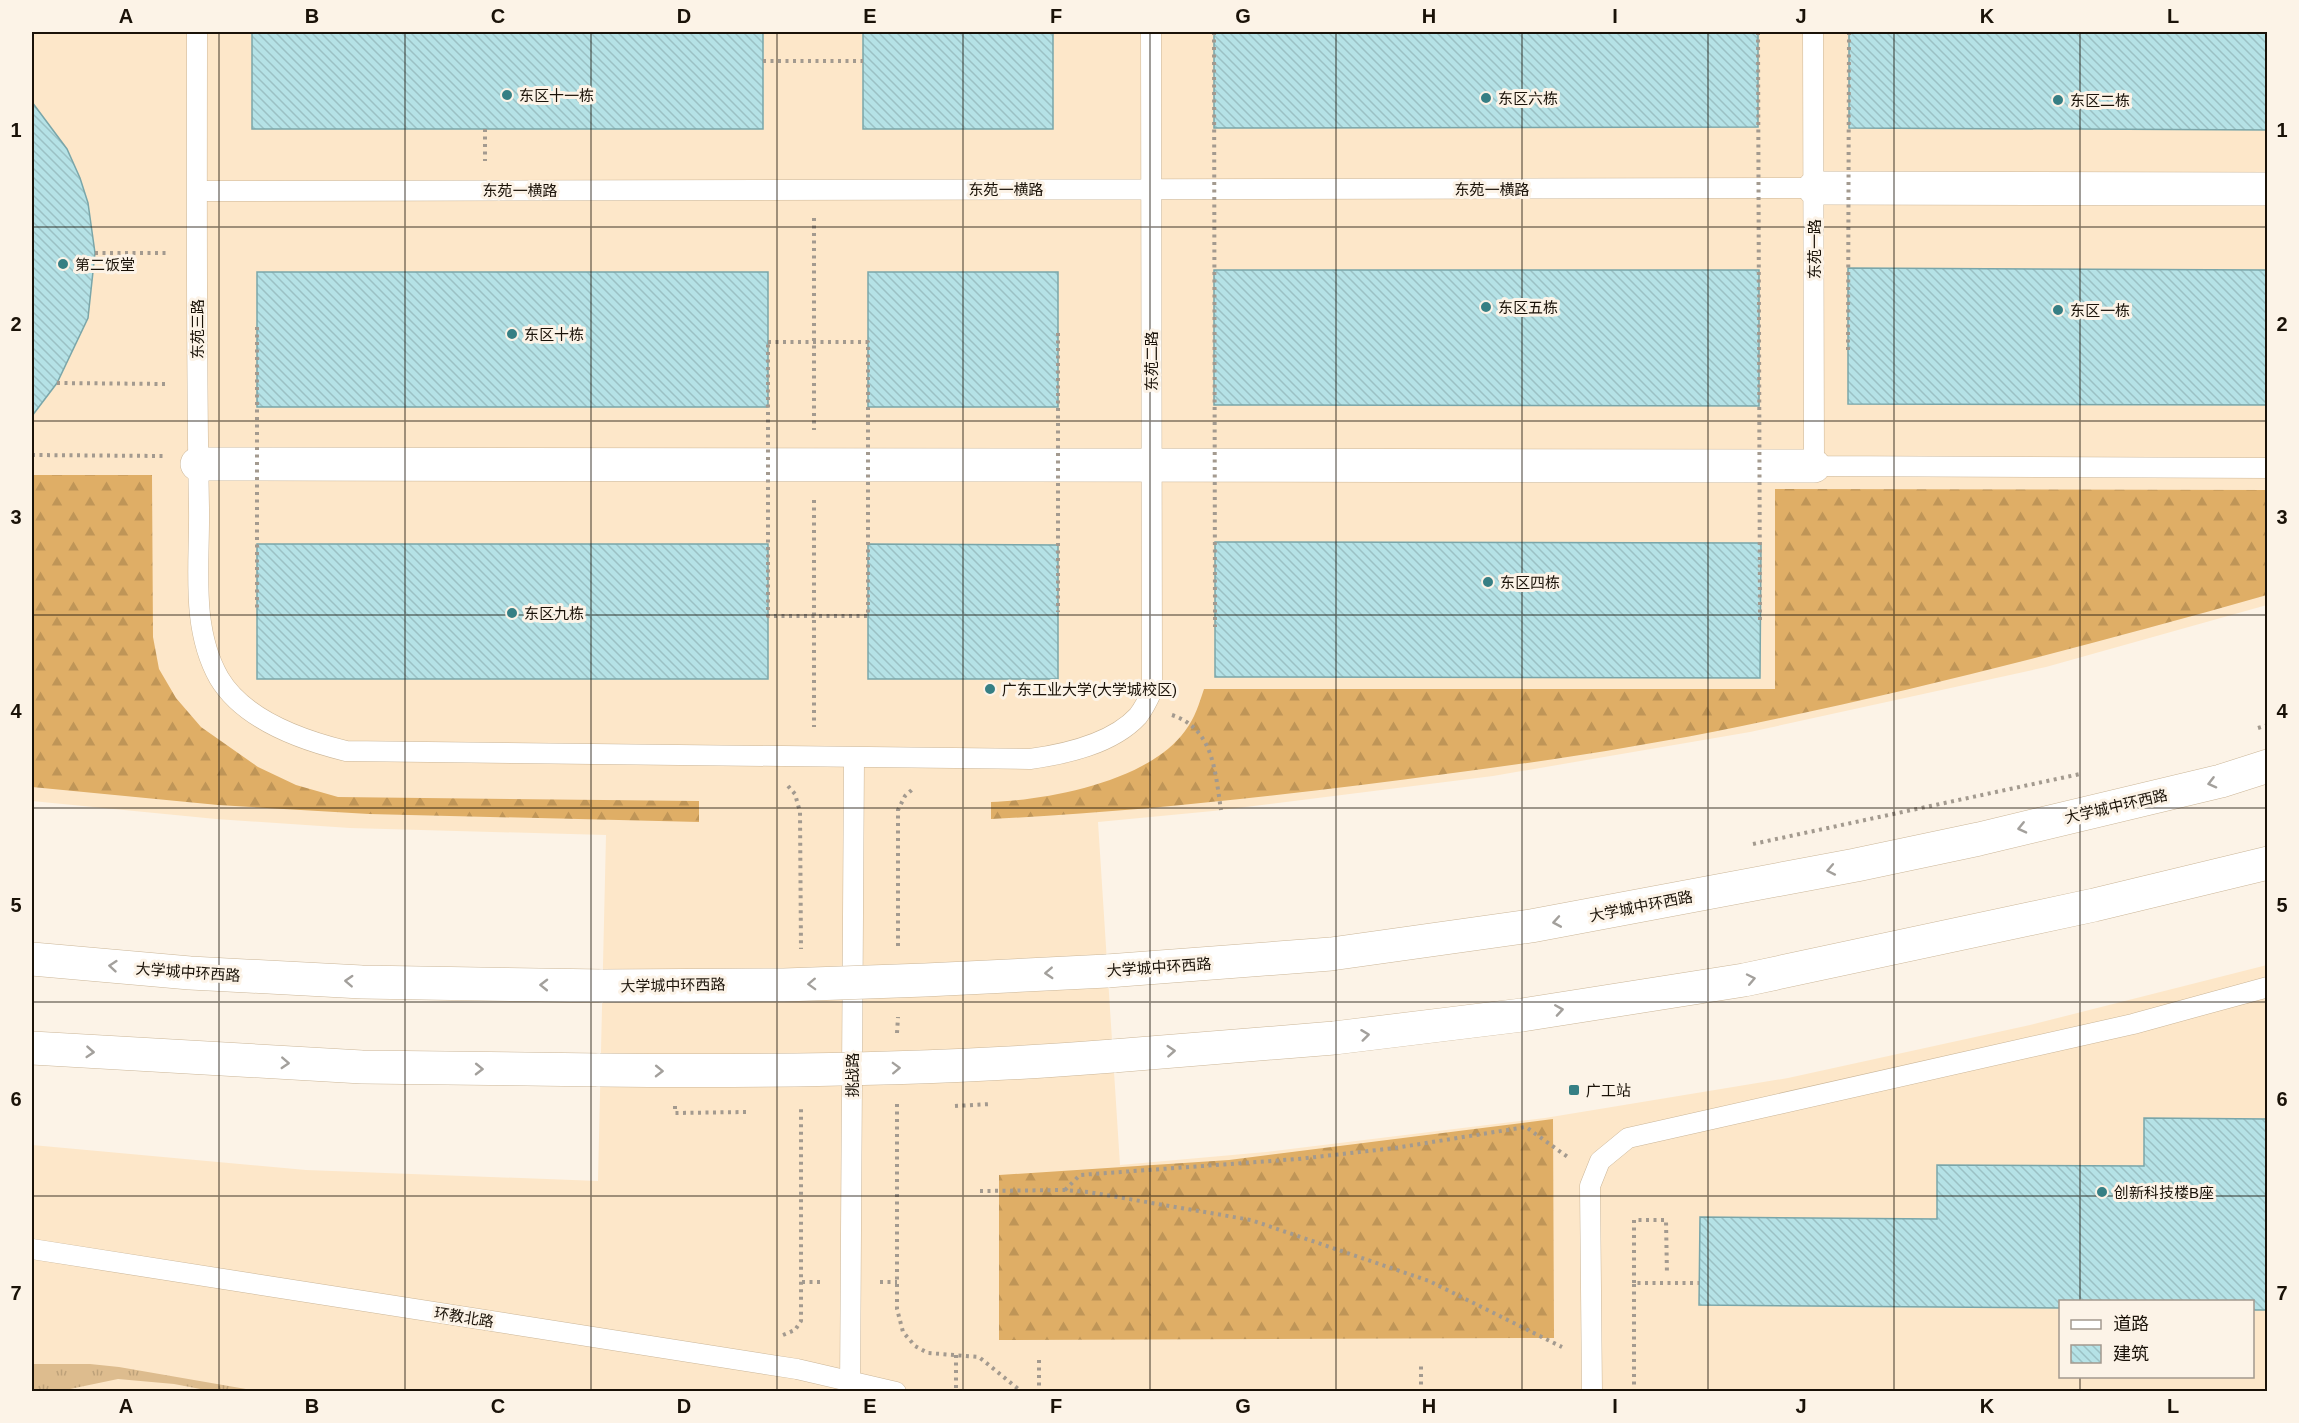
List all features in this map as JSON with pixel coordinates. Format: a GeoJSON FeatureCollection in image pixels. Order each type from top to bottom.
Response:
{"type":"FeatureCollection","features":[{"type":"Feature","properties":{"kind":"main road"},"geometry":{"type":"LineString","coordinates":[[1814,188],[2268,189]]}},
{"type":"Feature","properties":{"kind":"main road"},"geometry":{"type":"LineString","coordinates":[[183,460],[1814,466]]}},
{"type":"Feature","properties":{"kind":"main road","name":"大学城中环西路"},"geometry":{"type":"LineString","coordinates":[[32,959],[190,973],[362,982],[603,986],[795,984],[1107,970],[1331,954],[1531,926],[1856,865],[1979,839],[2221,781],[2268,766]]}},
{"type":"Feature","properties":{"kind":"main road"},"geometry":{"type":"LineString","coordinates":[[32,1047],[362,1067],[723,1072],[855,1070],[1030,1063],[1334,1038],[1522,1015],[1732,982],[2083,907],[2268,863]]}},
{"type":"Feature","properties":{"kind":"lane","name":"东苑三路"},"geometry":{"type":"LineString","coordinates":[[197,32],[197,191],[183,460],[200,626],[207,653],[220,679],[234,696],[257,715],[286,732],[314,743],[346,751],[1030,759],[1050,756],[1090,744],[1117,732],[1137,717],[1152,691]]}},
{"type":"Feature","properties":{"kind":"lane","name":"东苑二路"},"geometry":{"type":"LineString","coordinates":[[1151,32],[1151,438],[1154,464],[1152,691]]}},
{"type":"Feature","properties":{"kind":"lane","name":"东苑一路"},"geometry":{"type":"LineString","coordinates":[[1813,32],[1814,466]]}},
{"type":"Feature","properties":{"kind":"lane","name":"东苑一横路"},"geometry":{"type":"LineString","coordinates":[[197,191],[1814,188]]}},
{"type":"Feature","properties":{"kind":"lane"},"geometry":{"type":"LineString","coordinates":[[1814,466],[2268,468]]}},
{"type":"Feature","properties":{"kind":"lane","name":"挑战路"},"geometry":{"type":"LineString","coordinates":[[850,1386],[854,758]]}},
{"type":"Feature","properties":{"kind":"lane"},"geometry":{"type":"LineString","coordinates":[[1592,1392],[1590,1186],[1600,1161],[1628,1138],[2133,1024],[2268,987]]}},
{"type":"Feature","properties":{"kind":"lane","name":"环教北路"},"geometry":{"type":"LineString","coordinates":[[32,1249],[797,1369],[850,1386],[896,1392]]}},
{"type":"Feature","properties":{"kind":"path"},"geometry":{"type":"LineString","coordinates":[[1214,32],[1215,627]]}},
{"type":"Feature","properties":{"kind":"path"},"geometry":{"type":"LineString","coordinates":[[1758,32],[1760,620]]}},
{"type":"Feature","properties":{"kind":"path"},"geometry":{"type":"LineString","coordinates":[[1848,350],[1849,32]]}},
{"type":"Feature","properties":{"kind":"path"},"geometry":{"type":"LineString","coordinates":[[763,61],[863,61]]}},
{"type":"Feature","properties":{"kind":"path"},"geometry":{"type":"LineString","coordinates":[[485,129],[485,168]]}},
{"type":"Feature","properties":{"kind":"path"},"geometry":{"type":"LineString","coordinates":[[814,212],[814,277]]}},
{"type":"Feature","properties":{"kind":"path"},"geometry":{"type":"LineString","coordinates":[[95,253],[166,253]]}},
{"type":"Feature","properties":{"kind":"path"},"geometry":{"type":"LineString","coordinates":[[257,327],[257,610]]}},
{"type":"Feature","properties":{"kind":"path"},"geometry":{"type":"LineString","coordinates":[[1058,333],[1058,612]]}},
{"type":"Feature","properties":{"kind":"path"},"geometry":{"type":"LineString","coordinates":[[768,342],[868,342],[868,616],[768,616],[768,342]]}},
{"type":"Feature","properties":{"kind":"path"},"geometry":{"type":"LineString","coordinates":[[57,383],[167,384]]}},
{"type":"Feature","properties":{"kind":"path"},"geometry":{"type":"LineString","coordinates":[[32,455],[183,460]]}},
{"type":"Feature","properties":{"kind":"path"},"geometry":{"type":"LineString","coordinates":[[814,681],[814,721]]}},
{"type":"Feature","properties":{"kind":"path"},"geometry":{"type":"LineString","coordinates":[[1180,718],[1193,726],[1206,743],[1213,764],[1221,810]]}},
{"type":"Feature","properties":{"kind":"path"},"geometry":{"type":"LineString","coordinates":[[2248,732],[2268,725]]}},
{"type":"Feature","properties":{"kind":"path"},"geometry":{"type":"LineString","coordinates":[[1750,845],[2084,773]]}},
{"type":"Feature","properties":{"kind":"path"},"geometry":{"type":"LineString","coordinates":[[955,1106],[980,1104]]}},
{"type":"Feature","properties":{"kind":"path"},"geometry":{"type":"LineString","coordinates":[[675,1113],[747,1112]]}},
{"type":"Feature","properties":{"kind":"path"},"geometry":{"type":"LineString","coordinates":[[1065,1190],[1080,1175],[1298,1160],[1395,1148],[1526,1127],[1564,1154]]}},
{"type":"Feature","properties":{"kind":"path"},"geometry":{"type":"LineString","coordinates":[[980,1191],[1088,1191],[1251,1220],[1429,1281],[1565,1349]]}},
{"type":"Feature","properties":{"kind":"path"},"geometry":{"type":"LineString","coordinates":[[1634,1392],[1634,1220],[1666,1220],[1667,1275]]}},
{"type":"Feature","properties":{"kind":"path"},"geometry":{"type":"LineString","coordinates":[[801,1282],[828,1282]]}},
{"type":"Feature","properties":{"kind":"path"},"geometry":{"type":"LineString","coordinates":[[876,1282],[897,1282]]}},
{"type":"Feature","properties":{"kind":"path"},"geometry":{"type":"LineString","coordinates":[[1634,1283],[1699,1283]]}},
{"type":"Feature","properties":{"kind":"path"},"geometry":{"type":"LineString","coordinates":[[956,1356],[956,1392]]}},
{"type":"Feature","properties":{"kind":"path"},"geometry":{"type":"LineString","coordinates":[[979,1357],[1022,1392]]}},
{"type":"Feature","properties":{"kind":"path"},"geometry":{"type":"LineString","coordinates":[[1039,1360],[1039,1392]]}},
{"type":"Feature","properties":{"kind":"path"},"geometry":{"type":"LineString","coordinates":[[1421,1365],[1421,1392]]}},
{"type":"Feature","properties":{"kind":"shaded area","name":"广东工业大学(大学城校区)"},"geometry":{"type":"Polygon","coordinates":[[[32,32],[2267,32],[2267,605],[2046,667],[1750,732],[1493,776],[1213,811],[1098,822],[1120,1165],[1266,1152],[1545,1118],[1788,1078],[2030,1025],[2267,965],[2267,1391],[32,1391],[32,1145],[306,1170],[598,1181],[606,835],[350,828],[216,819],[32,801],[32,32]]]}},
{"type":"Feature","properties":{"kind":"green space"},"geometry":{"type":"Polygon","coordinates":[[[32,475],[152,475],[153,637],[159,669],[176,698],[201,727],[258,767],[296,785],[338,797],[699,801],[699,822],[369,814],[218,805],[32,787],[32,475]]]}},
{"type":"Feature","properties":{"kind":"green space"},"geometry":{"type":"Polygon","coordinates":[[[1775,489],[2267,490],[2267,595],[1940,682],[1742,726],[1647,744],[1505,766],[1315,791],[1130,810],[991,819],[991,802],[1068,792],[1123,775],[1148,763],[1169,748],[1185,731],[1194,716],[1204,689],[1775,689],[1775,489]]]}},
{"type":"Feature","properties":{"kind":"green space"},"geometry":{"type":"Polygon","coordinates":[[[1553,1119],[1554,1338],[999,1340],[999,1175],[1229,1160],[1553,1119]]]}},
{"type":"Feature","properties":{"kind":"green space"},"geometry":{"type":"Polygon","coordinates":[[[32,1364],[90,1364],[119,1367],[258,1391],[211,1391],[174,1384],[118,1379],[70,1389],[32,1391],[32,1364]]]}},
{"type":"Feature","properties":{"kind":"building","name":"东区十一栋"},"geometry":{"type":"Polygon","coordinates":[[[252,32],[763,32],[763,129],[252,129],[252,32]]]}},
{"type":"Feature","properties":{"kind":"building"},"geometry":{"type":"Polygon","coordinates":[[[863,32],[1053,32],[1053,129],[863,129],[863,32]]]}},
{"type":"Feature","properties":{"kind":"building","name":"东区六栋"},"geometry":{"type":"Polygon","coordinates":[[[1214,32],[1758,32],[1758,127],[1214,128],[1214,32]]]}},
{"type":"Feature","properties":{"kind":"building","name":"东区二栋"},"geometry":{"type":"Polygon","coordinates":[[[1849,32],[2268,32],[2268,130],[1849,128],[1849,32]]]}},
{"type":"Feature","properties":{"kind":"building","name":"第二饭堂"},"geometry":{"type":"Polygon","coordinates":[[[32,102],[67,149],[80,178],[88,203],[95,253],[88,318],[57,383],[32,416],[32,102]]]}},
{"type":"Feature","properties":{"kind":"building","name":"东区一栋"},"geometry":{"type":"Polygon","coordinates":[[[1848,268],[2268,270],[2268,405],[1848,404],[1848,268]]]}},
{"type":"Feature","properties":{"kind":"building","name":"东区五栋"},"geometry":{"type":"Polygon","coordinates":[[[1214,270],[1759,270],[1759,406],[1214,405],[1214,270]]]}},
{"type":"Feature","properties":{"kind":"building","name":"东区十栋"},"geometry":{"type":"Polygon","coordinates":[[[257,272],[768,272],[768,407],[257,407],[257,272]]]}},
{"type":"Feature","properties":{"kind":"building"},"geometry":{"type":"Polygon","coordinates":[[[868,272],[1058,272],[1058,407],[868,407],[868,272]]]}},
{"type":"Feature","properties":{"kind":"building","name":"东区四栋"},"geometry":{"type":"Polygon","coordinates":[[[1215,542],[1761,543],[1760,678],[1215,677],[1215,542]]]}},
{"type":"Feature","properties":{"kind":"building","name":"东区九栋"},"geometry":{"type":"Polygon","coordinates":[[[257,544],[768,544],[768,679],[257,679],[257,544]]]}},
{"type":"Feature","properties":{"kind":"building"},"geometry":{"type":"Polygon","coordinates":[[[868,544],[1058,545],[1058,679],[868,679],[868,544]]]}},
{"type":"Feature","properties":{"kind":"building","name":"创新科技楼B座"},"geometry":{"type":"Polygon","coordinates":[[[2144,1118],[2268,1119],[2268,1310],[2254,1310],[2254,1300],[2059,1300],[2059,1308],[1699,1305],[1700,1217],[1937,1219],[1937,1165],[2144,1166],[2144,1118]]]}},
{"type":"Feature","properties":{"kind":"place","name":"东区十一栋"},"geometry":{"type":"Point","coordinates":[507,95]}},
{"type":"Feature","properties":{"kind":"place","name":"东区六栋"},"geometry":{"type":"Point","coordinates":[1486,98]}},
{"type":"Feature","properties":{"kind":"place","name":"东区二栋"},"geometry":{"type":"Point","coordinates":[2058,100]}},
{"type":"Feature","properties":{"kind":"place","name":"第二饭堂"},"geometry":{"type":"Point","coordinates":[63,264]}},
{"type":"Feature","properties":{"kind":"place","name":"东区五栋"},"geometry":{"type":"Point","coordinates":[1486,307]}},
{"type":"Feature","properties":{"kind":"place","name":"东区一栋"},"geometry":{"type":"Point","coordinates":[2058,310]}},
{"type":"Feature","properties":{"kind":"place","name":"东区十栋"},"geometry":{"type":"Point","coordinates":[512,334]}},
{"type":"Feature","properties":{"kind":"place","name":"东区四栋"},"geometry":{"type":"Point","coordinates":[1488,582]}},
{"type":"Feature","properties":{"kind":"place","name":"东区九栋"},"geometry":{"type":"Point","coordinates":[512,613]}},
{"type":"Feature","properties":{"kind":"place","name":"广东工业大学(大学城校区)"},"geometry":{"type":"Point","coordinates":[990,689]}},
{"type":"Feature","properties":{"kind":"place","name":"广工站"},"geometry":{"type":"Point","coordinates":[1574,1090]}},
{"type":"Feature","properties":{"kind":"place","name":"创新科技楼B座"},"geometry":{"type":"Point","coordinates":[2102,1192]}}]}
